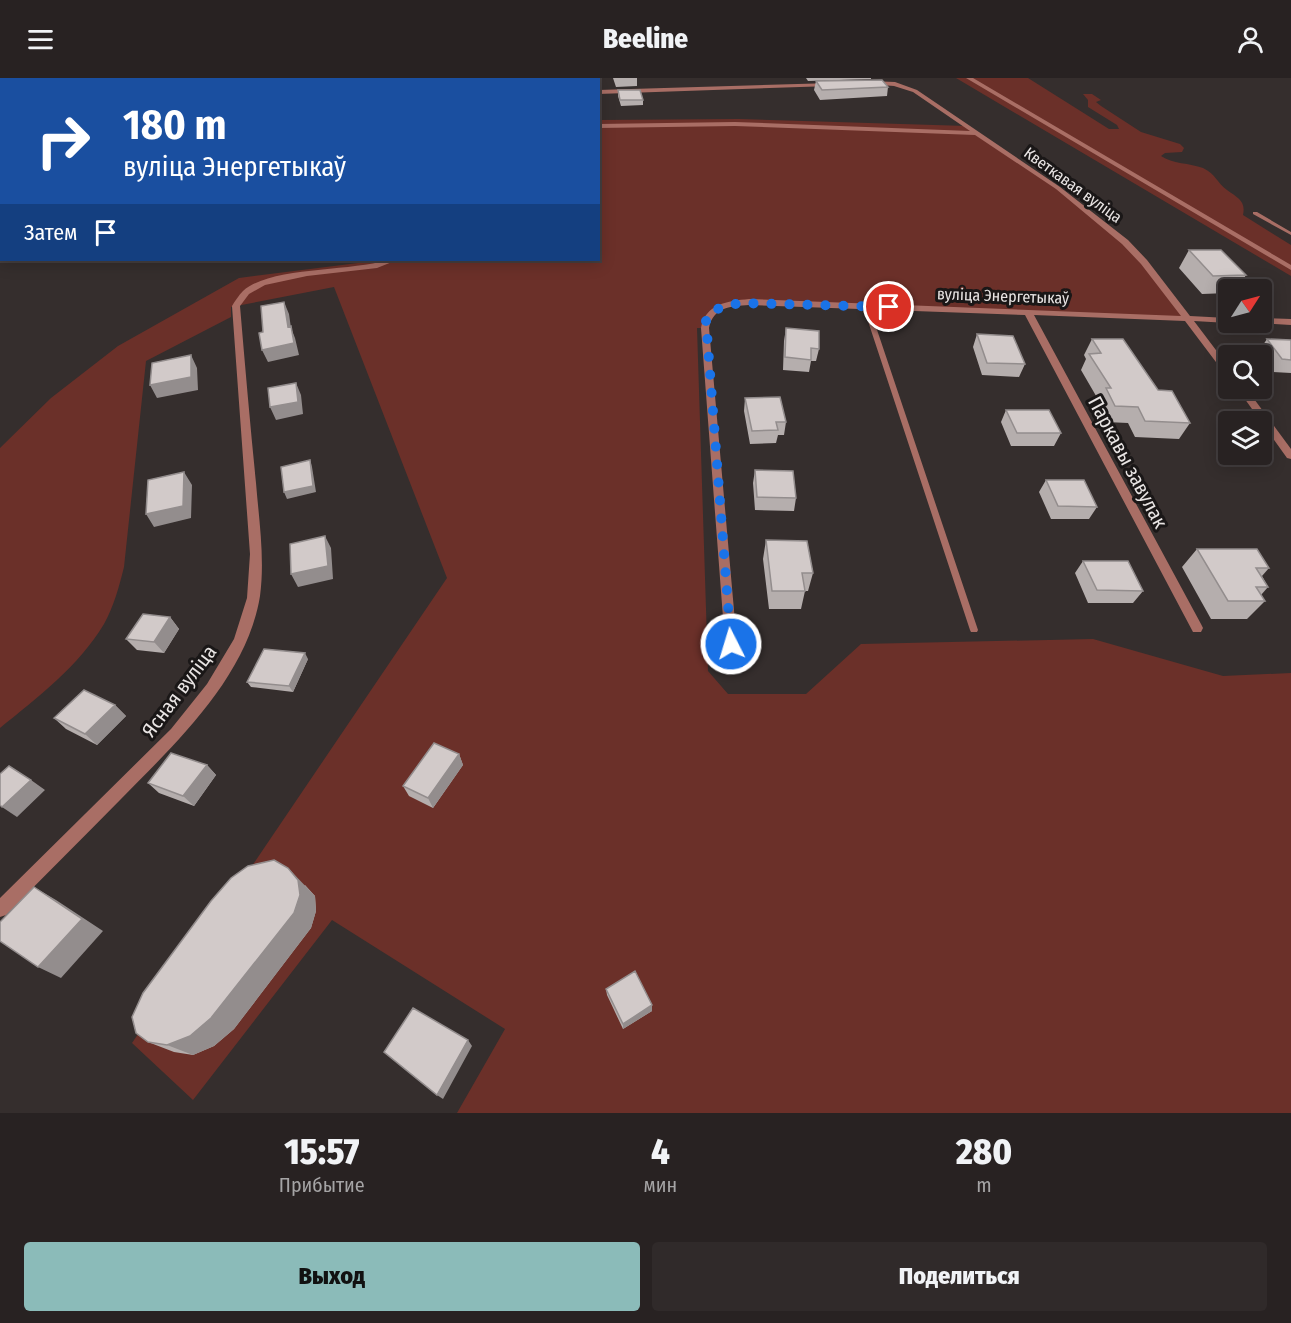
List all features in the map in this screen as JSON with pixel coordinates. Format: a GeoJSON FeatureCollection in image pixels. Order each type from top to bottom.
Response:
{"type":"FeatureCollection","features":[{"type":"Feature","properties":{"kind":"street"},"geometry":{"type":"LineString","coordinates":[[969,78],[1291,268]]}},
{"type":"Feature","properties":{"kind":"street","name":"Кветкавая вуліца"},"geometry":{"type":"LineString","coordinates":[[864,83],[895,84],[922,96],[1058,188],[1102,222],[1144,262],[1218,358]]}},
{"type":"Feature","properties":{"kind":"street"},"geometry":{"type":"LineString","coordinates":[[600,92],[840,84]]}},
{"type":"Feature","properties":{"kind":"street"},"geometry":{"type":"LineString","coordinates":[[600,126],[778,125],[977,134]]}},
{"type":"Feature","properties":{"kind":"street","name":"Ясная вуліца"},"geometry":{"type":"LineString","coordinates":[[0,909],[152,759],[182,725],[225,667],[251,612],[256,583],[256,554],[236,306],[239,298],[245,292],[276,279],[372,266],[390,261]]}},
{"type":"Feature","properties":{"kind":"street","name":"вуліца Энергетыкаў"},"geometry":{"type":"LineString","coordinates":[[731,644],[705,328],[709,315],[721,307],[739,303],[866,306],[1218,320]]}},
{"type":"Feature","properties":{"kind":"street","name":"Паркавы завулак"},"geometry":{"type":"LineString","coordinates":[[1028,312],[1197,628]]}},
{"type":"Feature","properties":{"kind":"street"},"geometry":{"type":"LineString","coordinates":[[1272,321],[1291,322]]}},
{"type":"Feature","properties":{"kind":"street"},"geometry":{"type":"LineString","coordinates":[[1248,399],[1291,456]]}},
{"type":"Feature","properties":{"kind":"lane"},"geometry":{"type":"LineString","coordinates":[[1255,213],[1291,234]]}},
{"type":"Feature","properties":{"kind":"lane"},"geometry":{"type":"LineString","coordinates":[[866,306],[974,630]]}},
{"type":"Feature","properties":{"kind":"shaded area"},"geometry":{"type":"Polygon","coordinates":[[[956,78],[1028,78],[1109,129],[1119,129],[1117,125],[1088,107],[1088,100],[1083,94],[1092,94],[1101,100],[1096,102],[1101,106],[1141,132],[1180,144],[1184,148],[1182,152],[1165,153],[1161,156],[1170,161],[1207,170],[1240,200],[1244,210],[1243,215],[1291,245],[1291,276],[956,78]]]}},
{"type":"Feature","properties":{"kind":"shaded area"},"geometry":{"type":"Polygon","coordinates":[[[739,119],[967,126],[1058,188],[1125,242],[1188,318],[749,302],[721,307],[705,328],[697,328],[708,671],[728,694],[806,694],[861,644],[1093,639],[1223,676],[1291,673],[1291,1113],[457,1113],[505,1029],[332,920],[193,1100],[132,1043],[447,578],[334,287],[231,307],[231,317],[146,361],[124,567],[111,610],[94,639],[70,667],[43,693],[0,728],[0,448],[51,398],[118,346],[239,278],[374,261],[600,261],[600,120],[739,119]]]}},
{"type":"Feature","properties":{"kind":"building"},"geometry":{"type":"Polygon","coordinates":[[[882,80],[888,87],[822,90],[816,81],[882,80]]]}},
{"type":"Feature","properties":{"kind":"building"},"geometry":{"type":"Polygon","coordinates":[[[618,90],[640,90],[643,100],[620,100],[618,90]]]}},
{"type":"Feature","properties":{"kind":"building"},"geometry":{"type":"Polygon","coordinates":[[[1189,250],[1221,250],[1246,275],[1213,276],[1189,250]]]}},
{"type":"Feature","properties":{"kind":"building"},"geometry":{"type":"Polygon","coordinates":[[[284,302],[288,327],[291,326],[294,343],[262,350],[259,333],[263,332],[261,306],[284,302]]]}},
{"type":"Feature","properties":{"kind":"building"},"geometry":{"type":"Polygon","coordinates":[[[786,328],[819,331],[819,349],[811,348],[811,360],[785,357],[786,328]]]}},
{"type":"Feature","properties":{"kind":"building"},"geometry":{"type":"Polygon","coordinates":[[[977,334],[1013,336],[1025,364],[987,363],[977,334]]]}},
{"type":"Feature","properties":{"kind":"building"},"geometry":{"type":"Polygon","coordinates":[[[1092,339],[1123,339],[1158,390],[1172,391],[1190,423],[1145,421],[1138,407],[1115,406],[1106,388],[1111,388],[1089,354],[1101,353],[1092,339]]]}},
{"type":"Feature","properties":{"kind":"building"},"geometry":{"type":"Polygon","coordinates":[[[1267,339],[1291,340],[1291,360],[1282,359],[1267,339]]]}},
{"type":"Feature","properties":{"kind":"building"},"geometry":{"type":"Polygon","coordinates":[[[191,355],[191,377],[150,385],[152,363],[191,355]]]}},
{"type":"Feature","properties":{"kind":"building"},"geometry":{"type":"Polygon","coordinates":[[[296,383],[298,402],[270,407],[268,388],[296,383]]]}},
{"type":"Feature","properties":{"kind":"building"},"geometry":{"type":"Polygon","coordinates":[[[780,397],[786,422],[776,422],[778,430],[752,431],[745,398],[780,397]]]}},
{"type":"Feature","properties":{"kind":"building"},"geometry":{"type":"Polygon","coordinates":[[[1006,410],[1049,410],[1061,433],[1017,433],[1006,410]]]}},
{"type":"Feature","properties":{"kind":"building"},"geometry":{"type":"Polygon","coordinates":[[[310,460],[313,486],[284,492],[281,467],[310,460]]]}},
{"type":"Feature","properties":{"kind":"building"},"geometry":{"type":"Polygon","coordinates":[[[755,470],[793,471],[796,498],[757,497],[755,470]]]}},
{"type":"Feature","properties":{"kind":"building"},"geometry":{"type":"Polygon","coordinates":[[[184,472],[183,506],[146,514],[148,480],[184,472]]]}},
{"type":"Feature","properties":{"kind":"building"},"geometry":{"type":"Polygon","coordinates":[[[1046,480],[1084,480],[1097,507],[1058,506],[1046,480]]]}},
{"type":"Feature","properties":{"kind":"building"},"geometry":{"type":"Polygon","coordinates":[[[325,536],[328,566],[291,574],[290,544],[325,536]]]}},
{"type":"Feature","properties":{"kind":"building"},"geometry":{"type":"Polygon","coordinates":[[[766,540],[807,541],[813,573],[802,573],[805,591],[772,591],[766,540]]]}},
{"type":"Feature","properties":{"kind":"building"},"geometry":{"type":"Polygon","coordinates":[[[1197,549],[1257,549],[1269,568],[1256,568],[1268,587],[1256,587],[1265,601],[1228,601],[1197,549]]]}},
{"type":"Feature","properties":{"kind":"building"},"geometry":{"type":"Polygon","coordinates":[[[1083,561],[1128,561],[1143,591],[1097,590],[1083,561]]]}},
{"type":"Feature","properties":{"kind":"building"},"geometry":{"type":"Polygon","coordinates":[[[143,614],[170,617],[154,642],[126,639],[143,614]]]}},
{"type":"Feature","properties":{"kind":"building"},"geometry":{"type":"Polygon","coordinates":[[[264,649],[305,653],[289,686],[247,682],[264,649]]]}},
{"type":"Feature","properties":{"kind":"building"},"geometry":{"type":"Polygon","coordinates":[[[84,690],[115,705],[85,734],[54,718],[84,690]]]}},
{"type":"Feature","properties":{"kind":"building"},"geometry":{"type":"Polygon","coordinates":[[[434,743],[459,754],[428,798],[403,786],[434,743]]]}},
{"type":"Feature","properties":{"kind":"building"},"geometry":{"type":"Polygon","coordinates":[[[171,753],[207,765],[183,796],[148,783],[171,753]]]}},
{"type":"Feature","properties":{"kind":"building"},"geometry":{"type":"Polygon","coordinates":[[[9,766],[31,780],[2,807],[0,805],[0,774],[9,766]]]}},
{"type":"Feature","properties":{"kind":"building"},"geometry":{"type":"Polygon","coordinates":[[[274,860],[288,868],[298,880],[300,895],[294,913],[211,1018],[190,1036],[167,1045],[148,1042],[136,1033],[132,1017],[143,993],[211,901],[231,878],[248,866],[274,860]]]}},
{"type":"Feature","properties":{"kind":"building"},"geometry":{"type":"Polygon","coordinates":[[[34,887],[82,919],[38,967],[0,941],[0,922],[34,887]]]}},
{"type":"Feature","properties":{"kind":"building"},"geometry":{"type":"Polygon","coordinates":[[[635,971],[652,1005],[623,1024],[606,989],[635,971]]]}},
{"type":"Feature","properties":{"kind":"building"},"geometry":{"type":"Polygon","coordinates":[[[413,1008],[468,1040],[437,1095],[384,1052],[413,1008]]]}},
{"type":"Feature","properties":{"kind":"route"},"geometry":{"type":"LineString","coordinates":[[731,644],[706,321],[714,310],[729,304],[749,302],[889,307]]}}]}
